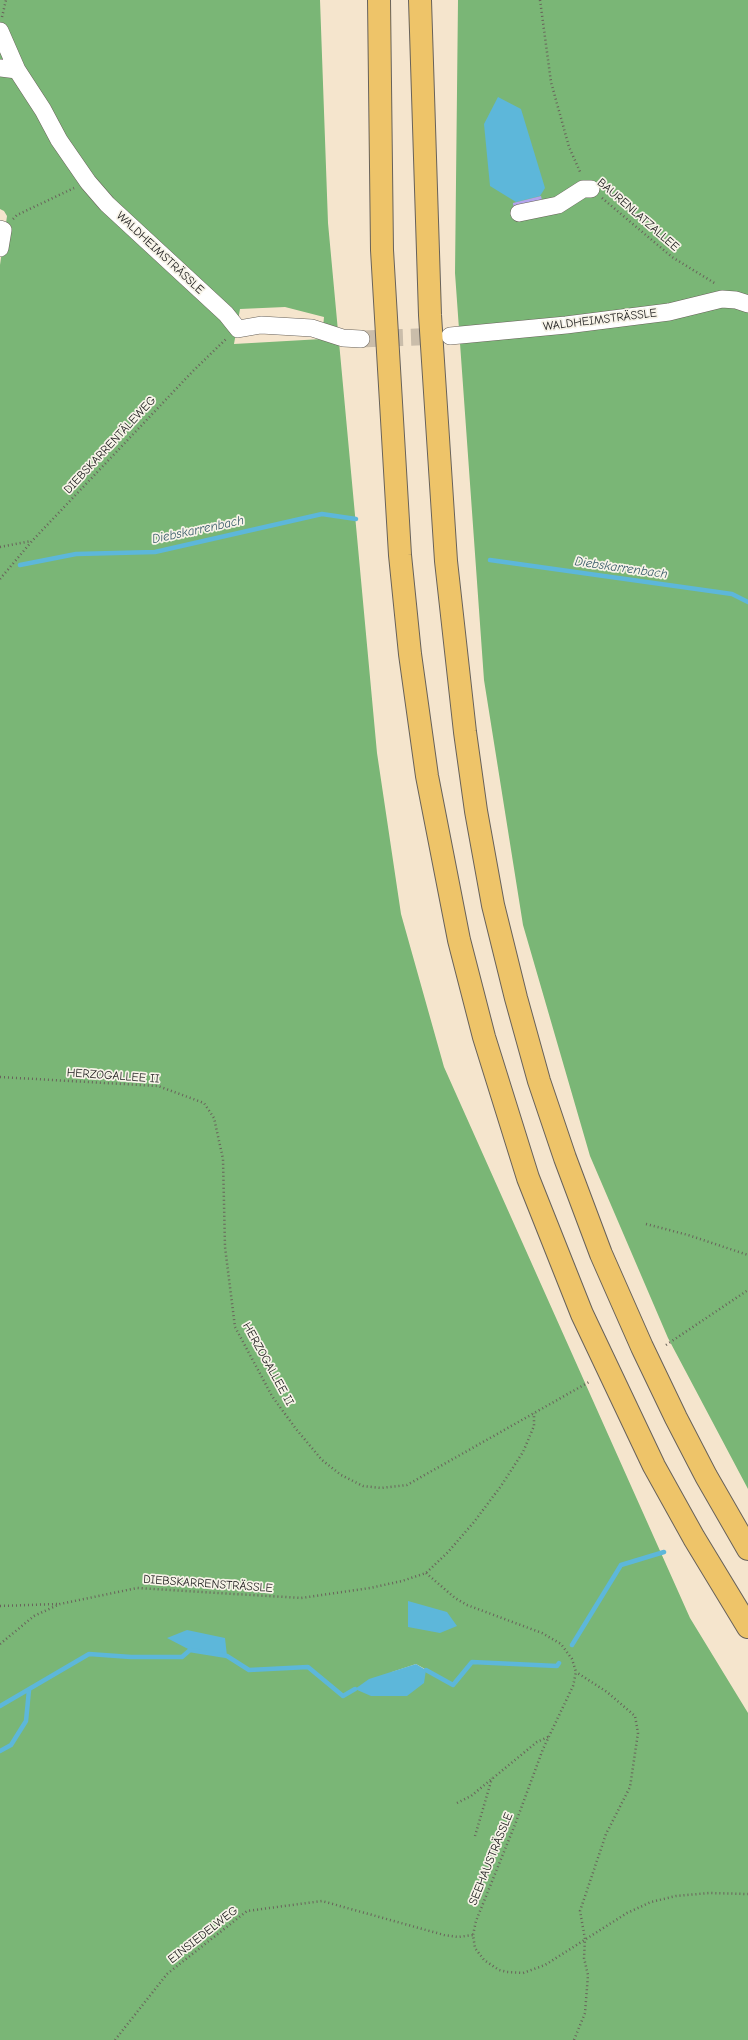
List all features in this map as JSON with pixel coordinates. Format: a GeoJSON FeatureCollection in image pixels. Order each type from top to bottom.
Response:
{"type":"FeatureCollection","features":[{"type":"Feature","properties":{"kind":"highway"},"geometry":{"type":"LineString","coordinates":[[379,0],[382,250],[400,555],[410,654],[425,768],[458,940],[484,1037],[528,1178],[579,1308],[619,1396],[654,1466],[694,1538],[748,1627]]}},
{"type":"Feature","properties":{"kind":"highway"},"geometry":{"type":"LineString","coordinates":[[420,0],[430,315],[444,547],[465,732],[476,811],[493,905],[516,998],[539,1081],[565,1158],[601,1254],[642,1347],[676,1418],[748,1549]]}},
{"type":"Feature","properties":{"kind":"lane","name":"WALDHEIMSTRÄSSLE"},"geometry":{"type":"LineString","coordinates":[[0,31],[17,70],[43,110],[59,140],[88,182],[117,214],[226,314],[238,328]]}},
{"type":"Feature","properties":{"kind":"lane"},"geometry":{"type":"LineString","coordinates":[[0,68],[17,70]]}},
{"type":"Feature","properties":{"kind":"lane"},"geometry":{"type":"LineString","coordinates":[[519,213],[558,205],[583,189],[591,189]]}},
{"type":"Feature","properties":{"kind":"lane"},"geometry":{"type":"LineString","coordinates":[[0,229],[3,230],[0,248]]}},
{"type":"Feature","properties":{"kind":"lane","name":"WALDHEIMSTRÄSSLE"},"geometry":{"type":"LineString","coordinates":[[450,336],[598,321],[669,312],[722,299],[742,302]]}},
{"type":"Feature","properties":{"kind":"lane"},"geometry":{"type":"LineString","coordinates":[[238,328],[261,325],[312,328],[343,338],[361,339]]}},
{"type":"Feature","properties":{"kind":"path"},"geometry":{"type":"LineString","coordinates":[[0,23],[6,0]]}},
{"type":"Feature","properties":{"kind":"path","name":"BAURENLATZALLEE"},"geometry":{"type":"LineString","coordinates":[[540,0],[551,82],[569,147],[578,169],[591,189],[672,257],[742,302]]}},
{"type":"Feature","properties":{"kind":"path"},"geometry":{"type":"LineString","coordinates":[[17,215],[88,182]]}},
{"type":"Feature","properties":{"kind":"path","name":"DIEBSKARRENTÄLEWEG"},"geometry":{"type":"LineString","coordinates":[[0,579],[32,541],[193,371],[238,328]]}},
{"type":"Feature","properties":{"kind":"path"},"geometry":{"type":"LineString","coordinates":[[0,547],[32,541]]}},
{"type":"Feature","properties":{"kind":"path","name":"HERZOGALLEE II"},"geometry":{"type":"LineString","coordinates":[[0,1077],[158,1086],[204,1103],[214,1118],[223,1159],[225,1247],[235,1327],[276,1401],[296,1429],[322,1460],[340,1475],[362,1486],[381,1488],[407,1485],[588,1382]]}},
{"type":"Feature","properties":{"kind":"path"},"geometry":{"type":"LineString","coordinates":[[646,1224],[688,1235],[748,1255]]}},
{"type":"Feature","properties":{"kind":"path"},"geometry":{"type":"LineString","coordinates":[[666,1345],[748,1290]]}},
{"type":"Feature","properties":{"kind":"path"},"geometry":{"type":"LineString","coordinates":[[534,1413],[534,1426],[523,1452],[501,1486],[469,1528],[436,1565],[426,1573],[455,1598],[467,1605],[542,1632],[561,1644],[572,1659],[576,1672],[607,1692],[635,1716],[638,1733],[630,1787],[606,1834],[580,1911],[585,1940],[584,1958],[588,1975],[585,2013],[574,2040]]}},
{"type":"Feature","properties":{"kind":"path","name":"DIEBSKARRENSTRÄSSLE"},"geometry":{"type":"LineString","coordinates":[[0,1644],[34,1616],[60,1604],[137,1588],[301,1598],[370,1588],[402,1581],[426,1573]]}},
{"type":"Feature","properties":{"kind":"path"},"geometry":{"type":"LineString","coordinates":[[0,1606],[60,1604]]}},
{"type":"Feature","properties":{"kind":"path","name":"SEEHAUSTRÄSSLE"},"geometry":{"type":"LineString","coordinates":[[473,1935],[476,1921],[549,1736],[569,1696],[576,1672]]}},
{"type":"Feature","properties":{"kind":"path"},"geometry":{"type":"LineString","coordinates":[[457,1803],[471,1796],[537,1742],[549,1736]]}},
{"type":"Feature","properties":{"kind":"path"},"geometry":{"type":"LineString","coordinates":[[475,1836],[492,1778]]}},
{"type":"Feature","properties":{"kind":"path"},"geometry":{"type":"LineString","coordinates":[[473,1935],[475,1948],[484,1960],[499,1970],[523,1973],[545,1965],[627,1912],[651,1902],[676,1896],[709,1893],[748,1894]]}},
{"type":"Feature","properties":{"kind":"path","name":"EINSIEDELWEG"},"geometry":{"type":"LineString","coordinates":[[115,2040],[167,1974],[247,1911],[322,1901],[444,1935],[458,1937],[473,1935]]}},
{"type":"Feature","properties":{"kind":"green space"},"geometry":{"type":"Polygon","coordinates":[[[0,0],[320,0],[328,223],[377,753],[401,914],[444,1067],[690,1618],[748,1713],[748,2040],[0,2040],[0,265],[7,216],[4,211],[0,209],[0,0]],[[285,307],[240,309],[234,344],[322,339],[324,317],[285,307]],[[416,1664],[392,1672],[425,1669],[416,1664]]]}},
{"type":"Feature","properties":{"kind":"green space"},"geometry":{"type":"Polygon","coordinates":[[[458,0],[748,0],[748,1489],[668,1338],[590,1156],[523,925],[484,680],[455,273],[458,0]]]}},
{"type":"Feature","properties":{"kind":"water"},"geometry":{"type":"Polygon","coordinates":[[[498,97],[521,109],[545,188],[540,196],[516,202],[490,186],[484,124],[498,97]]]}},
{"type":"Feature","properties":{"kind":"water"},"geometry":{"type":"Polygon","coordinates":[[[408,1601],[447,1612],[457,1626],[440,1633],[408,1627],[408,1601]]]}},
{"type":"Feature","properties":{"kind":"water"},"geometry":{"type":"Polygon","coordinates":[[[187,1630],[225,1638],[227,1656],[190,1650],[167,1638],[187,1630]]]}},
{"type":"Feature","properties":{"kind":"water"},"geometry":{"type":"Polygon","coordinates":[[[416,1664],[426,1670],[424,1683],[407,1696],[371,1696],[355,1689],[369,1679],[416,1664]]]}},
{"type":"Feature","properties":{"kind":"building"},"geometry":{"type":"Polygon","coordinates":[[[541,196],[543,205],[514,211],[513,203],[541,196]]]}},
{"type":"Feature","properties":{"kind":"waterway","name":"Diebskarrenbach"},"geometry":{"type":"LineString","coordinates":[[20,565],[76,554],[155,552],[322,514],[356,519]]}},
{"type":"Feature","properties":{"kind":"waterway","name":"Diebskarrenbach"},"geometry":{"type":"LineString","coordinates":[[490,560],[732,594],[748,602]]}},
{"type":"Feature","properties":{"kind":"waterway"},"geometry":{"type":"LineString","coordinates":[[572,1645],[621,1565],[664,1552]]}},
{"type":"Feature","properties":{"kind":"waterway"},"geometry":{"type":"LineString","coordinates":[[0,1706],[89,1654],[131,1657],[182,1657],[190,1650],[227,1656],[249,1670],[308,1667],[343,1696],[355,1689]]}},
{"type":"Feature","properties":{"kind":"waterway"},"geometry":{"type":"LineString","coordinates":[[426,1670],[453,1685],[472,1662],[557,1666],[559,1663]]}},
{"type":"Feature","properties":{"kind":"waterway"},"geometry":{"type":"LineString","coordinates":[[0,1751],[11,1745],[26,1721],[29,1690]]}},
{"type":"Feature","properties":{"kind":"tunnel"},"geometry":{"type":"LineString","coordinates":[[361,339],[443,336]]}}]}
